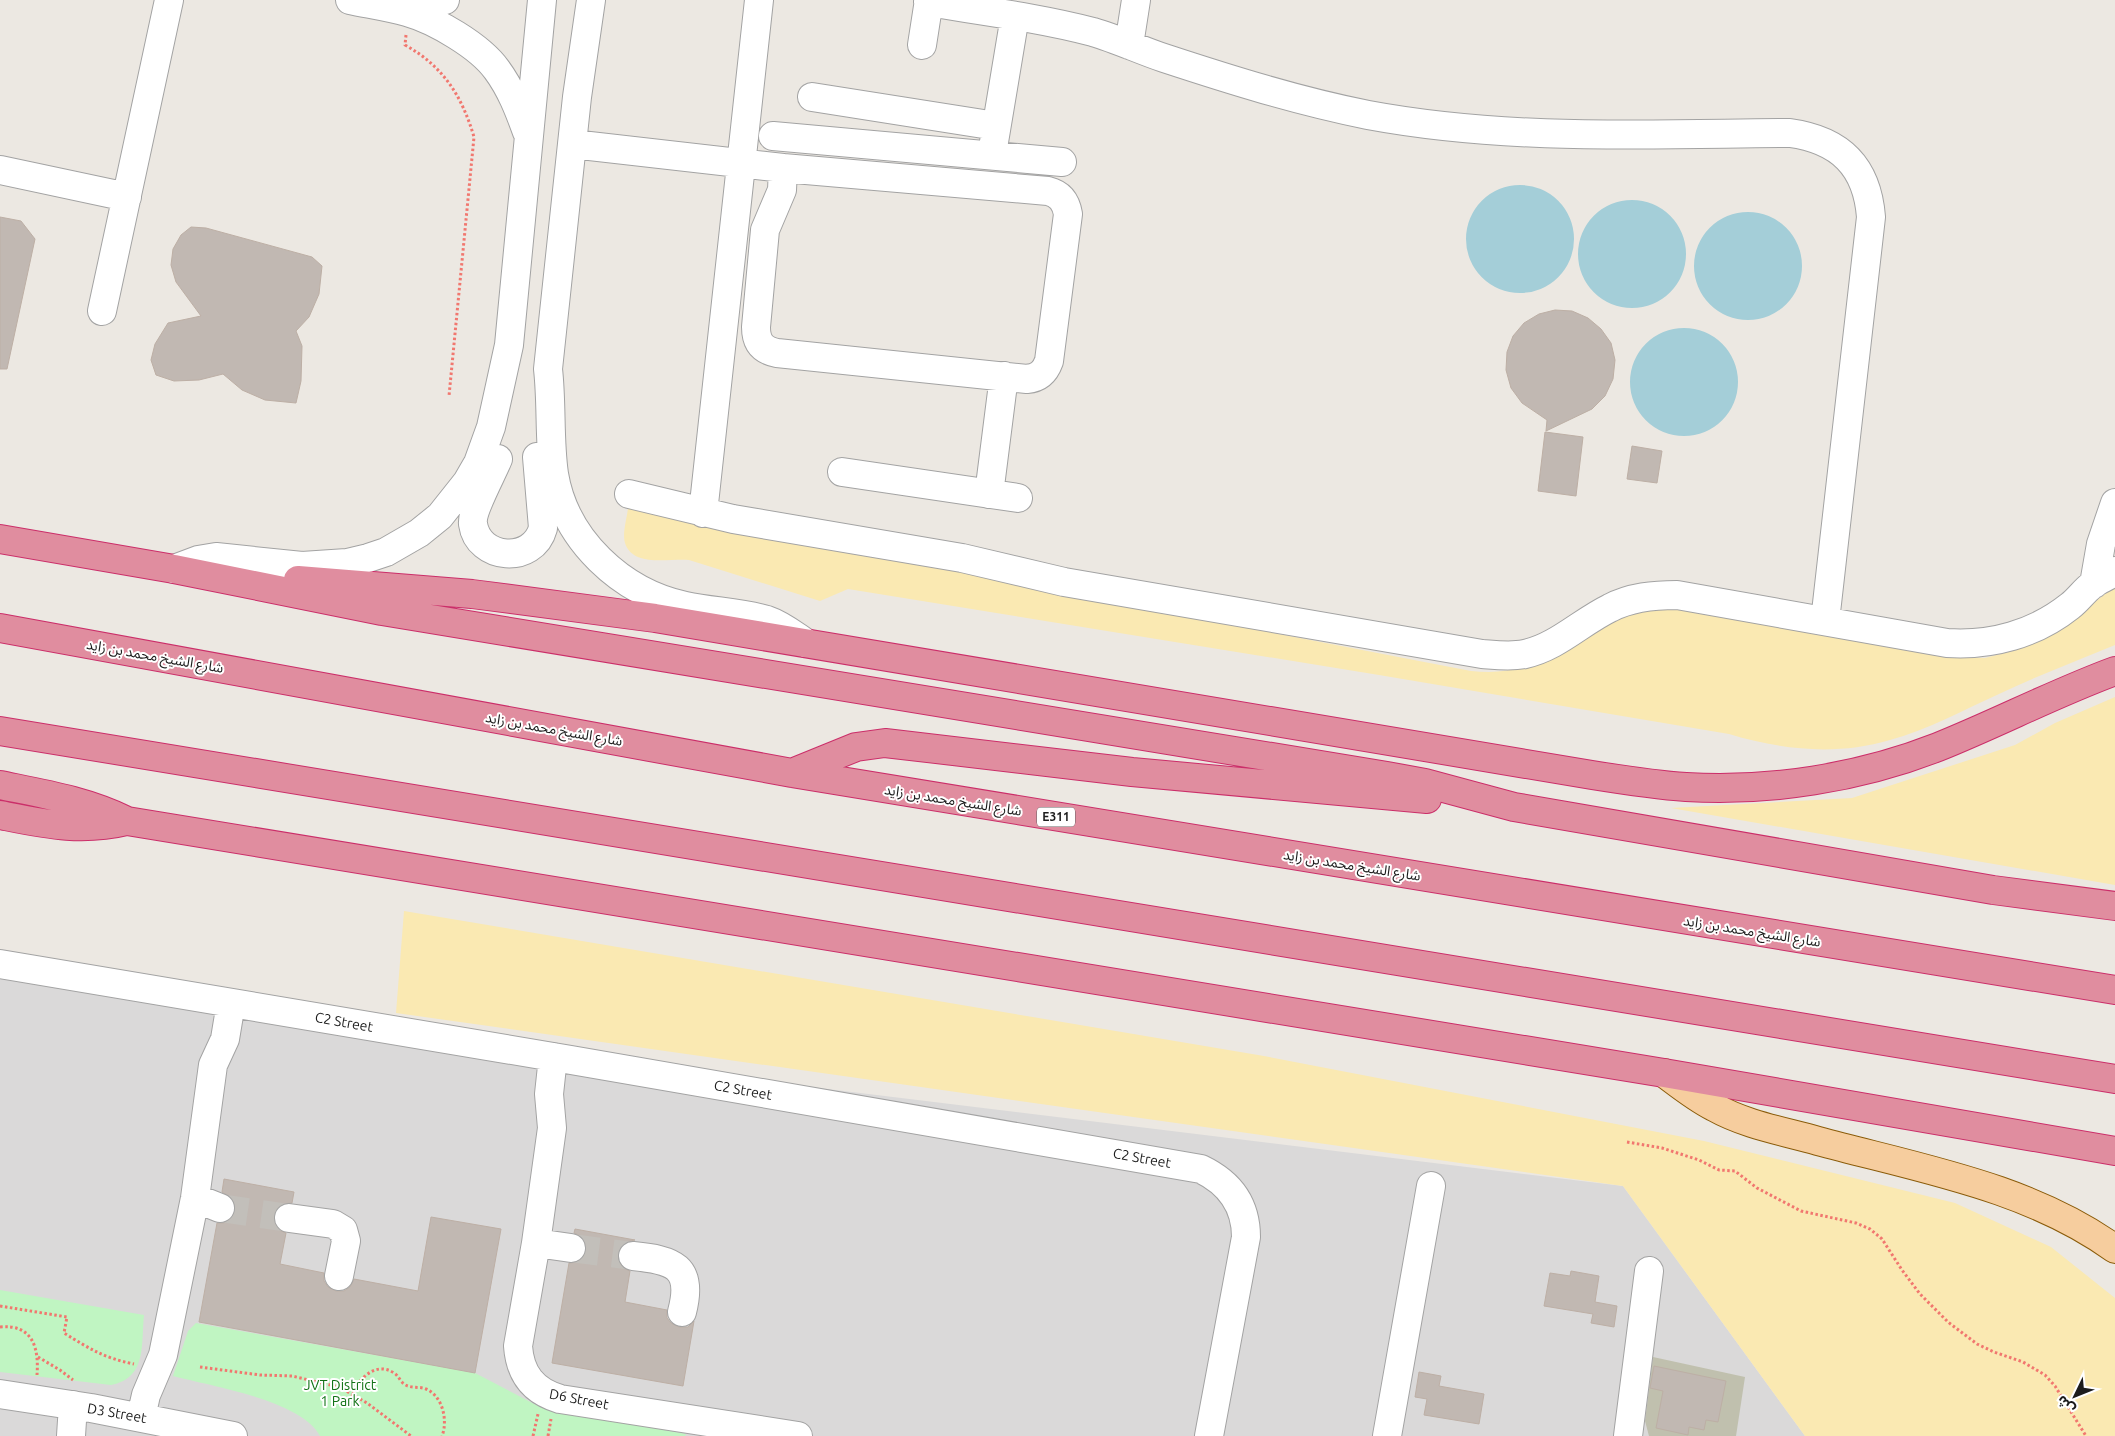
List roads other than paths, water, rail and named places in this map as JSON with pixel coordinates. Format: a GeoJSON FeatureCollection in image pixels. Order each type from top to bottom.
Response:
{"type":"FeatureCollection","features":[{"type":"Feature","properties":{"kind":"highway"},"geometry":{"type":"LineString","coordinates":[[0,539],[174,569],[382,611],[1387,776],[1425,783],[1514,807]]}},
{"type":"Feature","properties":{"kind":"highway"},"geometry":{"type":"LineString","coordinates":[[227,580],[305,580],[472,594],[655,618],[1592,775],[1687,787],[1772,785],[1814,780],[1856,771],[1936,748],[2115,671]]}},
{"type":"Feature","properties":{"kind":"highway","name":"شارع الشيخ محمد بن زايد"},"geometry":{"type":"LineString","coordinates":[[0,628],[792,773],[2115,990]]}},
{"type":"Feature","properties":{"kind":"highway"},"geometry":{"type":"LineString","coordinates":[[0,731],[2115,1079]]}},
{"type":"Feature","properties":{"kind":"highway"},"geometry":{"type":"LineString","coordinates":[[792,773],[856,747],[885,743],[1132,772],[1514,807],[1983,888],[2115,906]]}},
{"type":"Feature","properties":{"kind":"highway"},"geometry":{"type":"LineString","coordinates":[[0,785],[97,807],[127,821],[1664,1073],[2115,1151]]}},
{"type":"Feature","properties":{"kind":"highway"},"geometry":{"type":"LineString","coordinates":[[0,815],[67,827],[106,826],[127,821]]}},
{"type":"Feature","properties":{"kind":"main road"},"geometry":{"type":"LineString","coordinates":[[1664,1073],[1694,1096],[1737,1118],[1978,1184],[2023,1199],[2066,1218],[2115,1249]]}},
{"type":"Feature","properties":{"kind":"street"},"geometry":{"type":"LineString","coordinates":[[102,312],[169,0]]}},
{"type":"Feature","properties":{"kind":"street"},"geometry":{"type":"LineString","coordinates":[[350,0],[409,12],[453,33],[483,54],[506,84],[529,136]]}},
{"type":"Feature","properties":{"kind":"street"},"geometry":{"type":"LineString","coordinates":[[409,12],[445,0]]}},
{"type":"Feature","properties":{"kind":"street"},"geometry":{"type":"LineString","coordinates":[[174,569],[198,560],[216,557],[302,566],[346,564],[386,552],[411,538],[440,516],[455,500],[478,463],[491,427],[506,358],[542,0]]}},
{"type":"Feature","properties":{"kind":"street"},"geometry":{"type":"LineString","coordinates":[[506,358],[509,395],[503,437],[491,477],[473,515],[476,533],[481,541],[488,547],[505,554],[514,554],[530,548],[541,536],[543,528],[537,471],[537,444],[542,392],[548,369],[572,144],[591,0]]}},
{"type":"Feature","properties":{"kind":"street"},"geometry":{"type":"LineString","coordinates":[[703,513],[758,0]]}},
{"type":"Feature","properties":{"kind":"street"},"geometry":{"type":"LineString","coordinates":[[1129,46],[1136,0]]}},
{"type":"Feature","properties":{"kind":"street"},"geometry":{"type":"LineString","coordinates":[[922,45],[929,1],[1016,16],[1097,33],[1129,46],[1244,84],[1368,115],[1494,132],[1557,134],[1790,133],[1808,135],[1826,142],[1841,152],[1854,165],[1864,181],[1870,199],[1871,217],[1826,621]]}},
{"type":"Feature","properties":{"kind":"street"},"geometry":{"type":"LineString","coordinates":[[992,156],[1016,16]]}},
{"type":"Feature","properties":{"kind":"street"},"geometry":{"type":"LineString","coordinates":[[812,96],[996,126]]}},
{"type":"Feature","properties":{"kind":"street"},"geometry":{"type":"LineString","coordinates":[[773,136],[1062,162]]}},
{"type":"Feature","properties":{"kind":"street"},"geometry":{"type":"LineString","coordinates":[[572,144],[741,164],[1048,191],[1060,196],[1067,207],[1068,214],[1047,367],[1039,376],[1034,378],[1004,376],[777,353],[768,351],[760,345],[756,337],[756,327],[764,241],[768,221],[782,190],[783,168]]}},
{"type":"Feature","properties":{"kind":"street"},"geometry":{"type":"LineString","coordinates":[[0,170],[127,197]]}},
{"type":"Feature","properties":{"kind":"street"},"geometry":{"type":"LineString","coordinates":[[548,369],[552,410],[552,456],[555,477],[568,516],[590,550],[620,577],[655,596],[685,606],[767,620],[785,628],[806,643]]}},
{"type":"Feature","properties":{"kind":"street"},"geometry":{"type":"LineString","coordinates":[[989,494],[1004,376]]}},
{"type":"Feature","properties":{"kind":"street"},"geometry":{"type":"LineString","coordinates":[[842,472],[1018,498]]}},
{"type":"Feature","properties":{"kind":"street"},"geometry":{"type":"LineString","coordinates":[[630,494],[703,513],[762,525],[962,558],[1064,582],[1482,654],[1504,656],[1525,654],[1546,647],[1610,607],[1632,599],[1654,595],[1677,595],[1947,642],[1982,643],[2014,636],[2040,625],[2070,606],[2104,577],[2101,544],[2115,503]]}},
{"type":"Feature","properties":{"kind":"street","name":"C2 Street"},"geometry":{"type":"LineString","coordinates":[[0,964],[562,1058],[1188,1166],[1212,1174],[1227,1186],[1238,1201],[1246,1225],[1246,1237],[1209,1436]]}},
{"type":"Feature","properties":{"kind":"street"},"geometry":{"type":"LineString","coordinates":[[153,1419],[167,1403],[163,1355],[207,1203],[213,1065],[209,1031],[222,1001]]}},
{"type":"Feature","properties":{"kind":"street","name":"D6 Street"},"geometry":{"type":"LineString","coordinates":[[562,1058],[549,1094],[552,1128],[536,1243],[518,1346],[519,1358],[529,1381],[538,1390],[560,1399],[718,1429],[798,1436]]}},
{"type":"Feature","properties":{"kind":"street"},"geometry":{"type":"LineString","coordinates":[[1388,1436],[1431,1186]]}},
{"type":"Feature","properties":{"kind":"street"},"geometry":{"type":"LineString","coordinates":[[289,1218],[333,1224],[343,1230],[346,1241],[339,1276]]}},
{"type":"Feature","properties":{"kind":"street"},"geometry":{"type":"LineString","coordinates":[[536,1243],[571,1248]]}},
{"type":"Feature","properties":{"kind":"street"},"geometry":{"type":"LineString","coordinates":[[633,1256],[666,1261],[679,1271],[684,1278],[686,1293],[682,1312]]}},
{"type":"Feature","properties":{"kind":"street"},"geometry":{"type":"LineString","coordinates":[[1628,1436],[1649,1271]]}},
{"type":"Feature","properties":{"kind":"street","name":"D3 Street"},"geometry":{"type":"LineString","coordinates":[[0,1394],[80,1394],[153,1419],[233,1436]]}},
{"type":"Feature","properties":{"kind":"street"},"geometry":{"type":"LineString","coordinates":[[71,1436],[80,1394]]}},
{"type":"Feature","properties":{"kind":"street"},"geometry":{"type":"LineString","coordinates":[[80,1394],[87,1436]]}},
{"type":"Feature","properties":{"kind":"water"},"geometry":{"type":"Polygon","coordinates":[[[1520,185],[1541,189],[1558,201],[1570,218],[1574,239],[1570,260],[1558,277],[1541,289],[1520,293],[1499,289],[1482,277],[1470,260],[1466,239],[1470,218],[1482,201],[1499,189],[1520,185]]]}},
{"type":"Feature","properties":{"kind":"water"},"geometry":{"type":"Polygon","coordinates":[[[1632,200],[1653,204],[1670,216],[1682,233],[1686,254],[1682,275],[1670,292],[1653,304],[1632,308],[1611,304],[1594,292],[1582,275],[1578,254],[1582,233],[1594,216],[1611,204],[1632,200]]]}},
{"type":"Feature","properties":{"kind":"water"},"geometry":{"type":"Polygon","coordinates":[[[1748,212],[1769,216],[1786,228],[1798,245],[1802,266],[1798,287],[1786,304],[1769,316],[1748,320],[1727,316],[1710,304],[1698,287],[1694,266],[1698,245],[1710,228],[1727,216],[1748,212]]]}},
{"type":"Feature","properties":{"kind":"water"},"geometry":{"type":"Polygon","coordinates":[[[1684,328],[1705,332],[1722,344],[1734,361],[1738,382],[1734,403],[1722,420],[1705,432],[1684,436],[1663,432],[1646,420],[1634,403],[1630,382],[1634,361],[1646,344],[1663,332],[1684,328]]]}},
{"type":"Feature","properties":{"kind":"tunnel"},"geometry":{"type":"LineString","coordinates":[[220,1208],[289,1218]]}},
{"type":"Feature","properties":{"kind":"tunnel"},"geometry":{"type":"LineString","coordinates":[[571,1248],[633,1256]]}},
{"type":"Feature","properties":{"kind":"park label","name":"JVT District 1 Park"},"geometry":{"type":"Point","coordinates":[340,1394]}}]}
